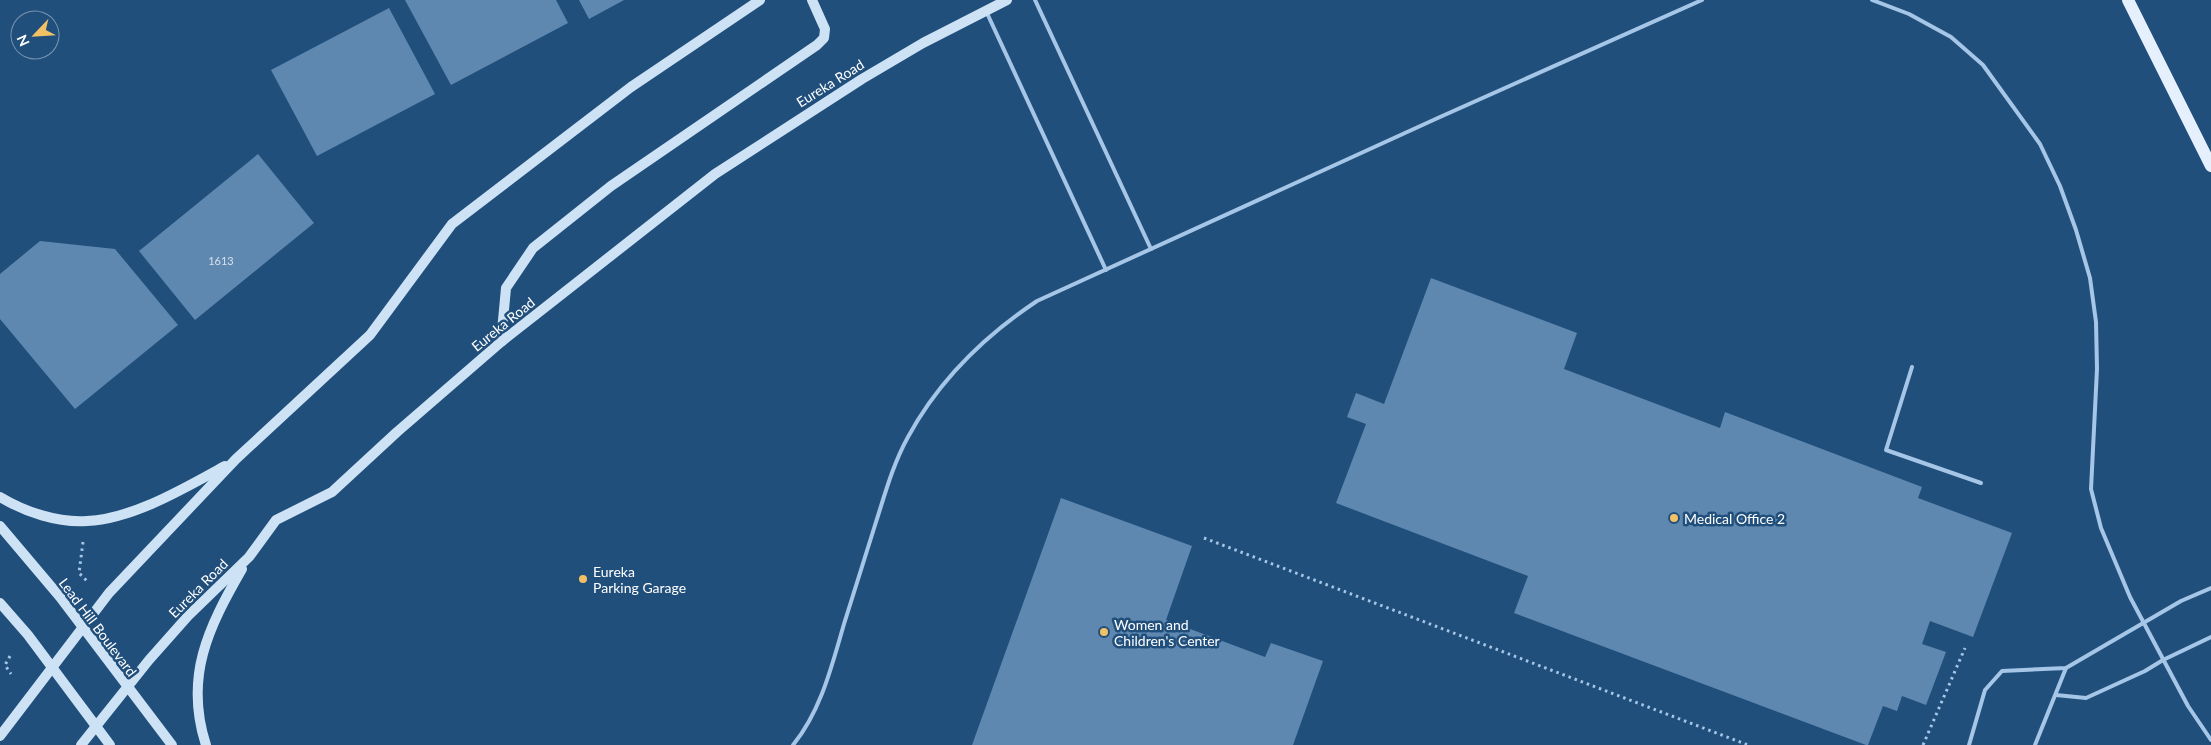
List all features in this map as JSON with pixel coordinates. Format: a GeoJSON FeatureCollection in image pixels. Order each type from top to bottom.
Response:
{"type":"FeatureCollection","features":[{"type":"Feature","properties":{"kind":"main road"},"geometry":{"type":"LineString","coordinates":[[0,736],[109,593],[236,459],[370,335],[452,224],[631,86],[760,0]]}},
{"type":"Feature","properties":{"kind":"main road"},"geometry":{"type":"LineString","coordinates":[[501,342],[506,288],[534,248],[612,186],[817,45],[824,38],[826,29],[812,0]]}},
{"type":"Feature","properties":{"kind":"main road","name":"Eureka Road"},"geometry":{"type":"LineString","coordinates":[[80,745],[126,687],[188,616],[249,557],[276,520],[332,492],[397,432],[501,342],[715,174],[862,78],[923,43],[1007,0]]}},
{"type":"Feature","properties":{"kind":"main road"},"geometry":{"type":"LineString","coordinates":[[2128,0],[2211,166]]}},
{"type":"Feature","properties":{"kind":"main road"},"geometry":{"type":"LineString","coordinates":[[0,497],[42,515],[87,522],[100,520],[125,513],[161,499],[194,484],[236,459]]}},
{"type":"Feature","properties":{"kind":"main road","name":"Lead Hill Boulevard"},"geometry":{"type":"LineString","coordinates":[[0,526],[82,626],[126,687],[172,745]]}},
{"type":"Feature","properties":{"kind":"main road"},"geometry":{"type":"LineString","coordinates":[[206,745],[196,696],[201,658],[224,599],[249,557]]}},
{"type":"Feature","properties":{"kind":"main road"},"geometry":{"type":"LineString","coordinates":[[0,603],[110,745]]}},
{"type":"Feature","properties":{"kind":"lane"},"geometry":{"type":"LineString","coordinates":[[1035,0],[1151,250]]}},
{"type":"Feature","properties":{"kind":"lane"},"geometry":{"type":"LineString","coordinates":[[793,745],[803,733],[825,688],[887,486],[908,438],[948,377],[1004,323],[1037,302],[1106,270],[1440,117],[1702,0]]}},
{"type":"Feature","properties":{"kind":"lane"},"geometry":{"type":"LineString","coordinates":[[1872,0],[1908,14],[1951,37],[1983,65],[2040,144],[2060,186],[2076,230],[2090,278],[2096,322],[2097,369],[2091,489],[2102,528],[2130,597],[2188,706],[2211,740]]}},
{"type":"Feature","properties":{"kind":"lane"},"geometry":{"type":"LineString","coordinates":[[986,11],[1106,270]]}},
{"type":"Feature","properties":{"kind":"lane"},"geometry":{"type":"LineString","coordinates":[[1912,367],[1886,450],[1981,483]]}},
{"type":"Feature","properties":{"kind":"lane"},"geometry":{"type":"LineString","coordinates":[[1969,745],[1985,690],[2002,671],[2066,668],[2181,601],[2211,588]]}},
{"type":"Feature","properties":{"kind":"lane"},"geometry":{"type":"LineString","coordinates":[[2056,695],[2086,698],[2102,689],[2145,671],[2163,660],[2211,637]]}},
{"type":"Feature","properties":{"kind":"lane"},"geometry":{"type":"LineString","coordinates":[[2035,745],[2066,668]]}},
{"type":"Feature","properties":{"kind":"path"},"geometry":{"type":"LineString","coordinates":[[1204,538],[1748,745]]}},
{"type":"Feature","properties":{"kind":"path"},"geometry":{"type":"LineString","coordinates":[[76,578],[79,573],[84,539]]}},
{"type":"Feature","properties":{"kind":"path"},"geometry":{"type":"LineString","coordinates":[[79,573],[87,581]]}},
{"type":"Feature","properties":{"kind":"path"},"geometry":{"type":"LineString","coordinates":[[1923,745],[1965,648]]}},
{"type":"Feature","properties":{"kind":"path"},"geometry":{"type":"LineString","coordinates":[[10,656],[2,665],[11,674]]}},
{"type":"Feature","properties":{"kind":"building"},"geometry":{"type":"Polygon","coordinates":[[[405,0],[556,0],[568,23],[451,85],[405,0]]]}},
{"type":"Feature","properties":{"kind":"building"},"geometry":{"type":"Polygon","coordinates":[[[579,0],[624,0],[589,19],[579,0]]]}},
{"type":"Feature","properties":{"kind":"building"},"geometry":{"type":"Polygon","coordinates":[[[389,8],[435,94],[317,156],[271,70],[389,8]]]}},
{"type":"Feature","properties":{"kind":"building"},"geometry":{"type":"Polygon","coordinates":[[[258,154],[314,223],[195,320],[139,251],[258,154]]]}},
{"type":"Feature","properties":{"kind":"building"},"geometry":{"type":"Polygon","coordinates":[[[40,241],[115,249],[178,325],[75,409],[0,319],[0,274],[40,241]]]}},
{"type":"Feature","properties":{"kind":"building","name":"Medical Office 2"},"geometry":{"type":"Polygon","coordinates":[[[1431,278],[1577,333],[1564,369],[1720,428],[1725,412],[1922,487],[1918,498],[2012,533],[1973,637],[1930,621],[1922,644],[1946,652],[1926,705],[1902,696],[1897,711],[1883,706],[1868,745],[1866,745],[1514,613],[1528,576],[1336,503],[1366,424],[1347,417],[1356,393],[1384,404],[1431,278]]]}},
{"type":"Feature","properties":{"kind":"building","name":"Women and Children's Center"},"geometry":{"type":"Polygon","coordinates":[[[1061,498],[1192,546],[1166,620],[1265,657],[1271,643],[1323,661],[1293,745],[972,745],[1061,498]]]}},
{"type":"Feature","properties":{"kind":"place","name":"Medical Office 2"},"geometry":{"type":"Point","coordinates":[1674,518]}},
{"type":"Feature","properties":{"kind":"place","name":"Eureka Parking Garage"},"geometry":{"type":"Point","coordinates":[583,579]}},
{"type":"Feature","properties":{"kind":"place","name":"Women and Children's Center"},"geometry":{"type":"Point","coordinates":[1104,632]}}]}
